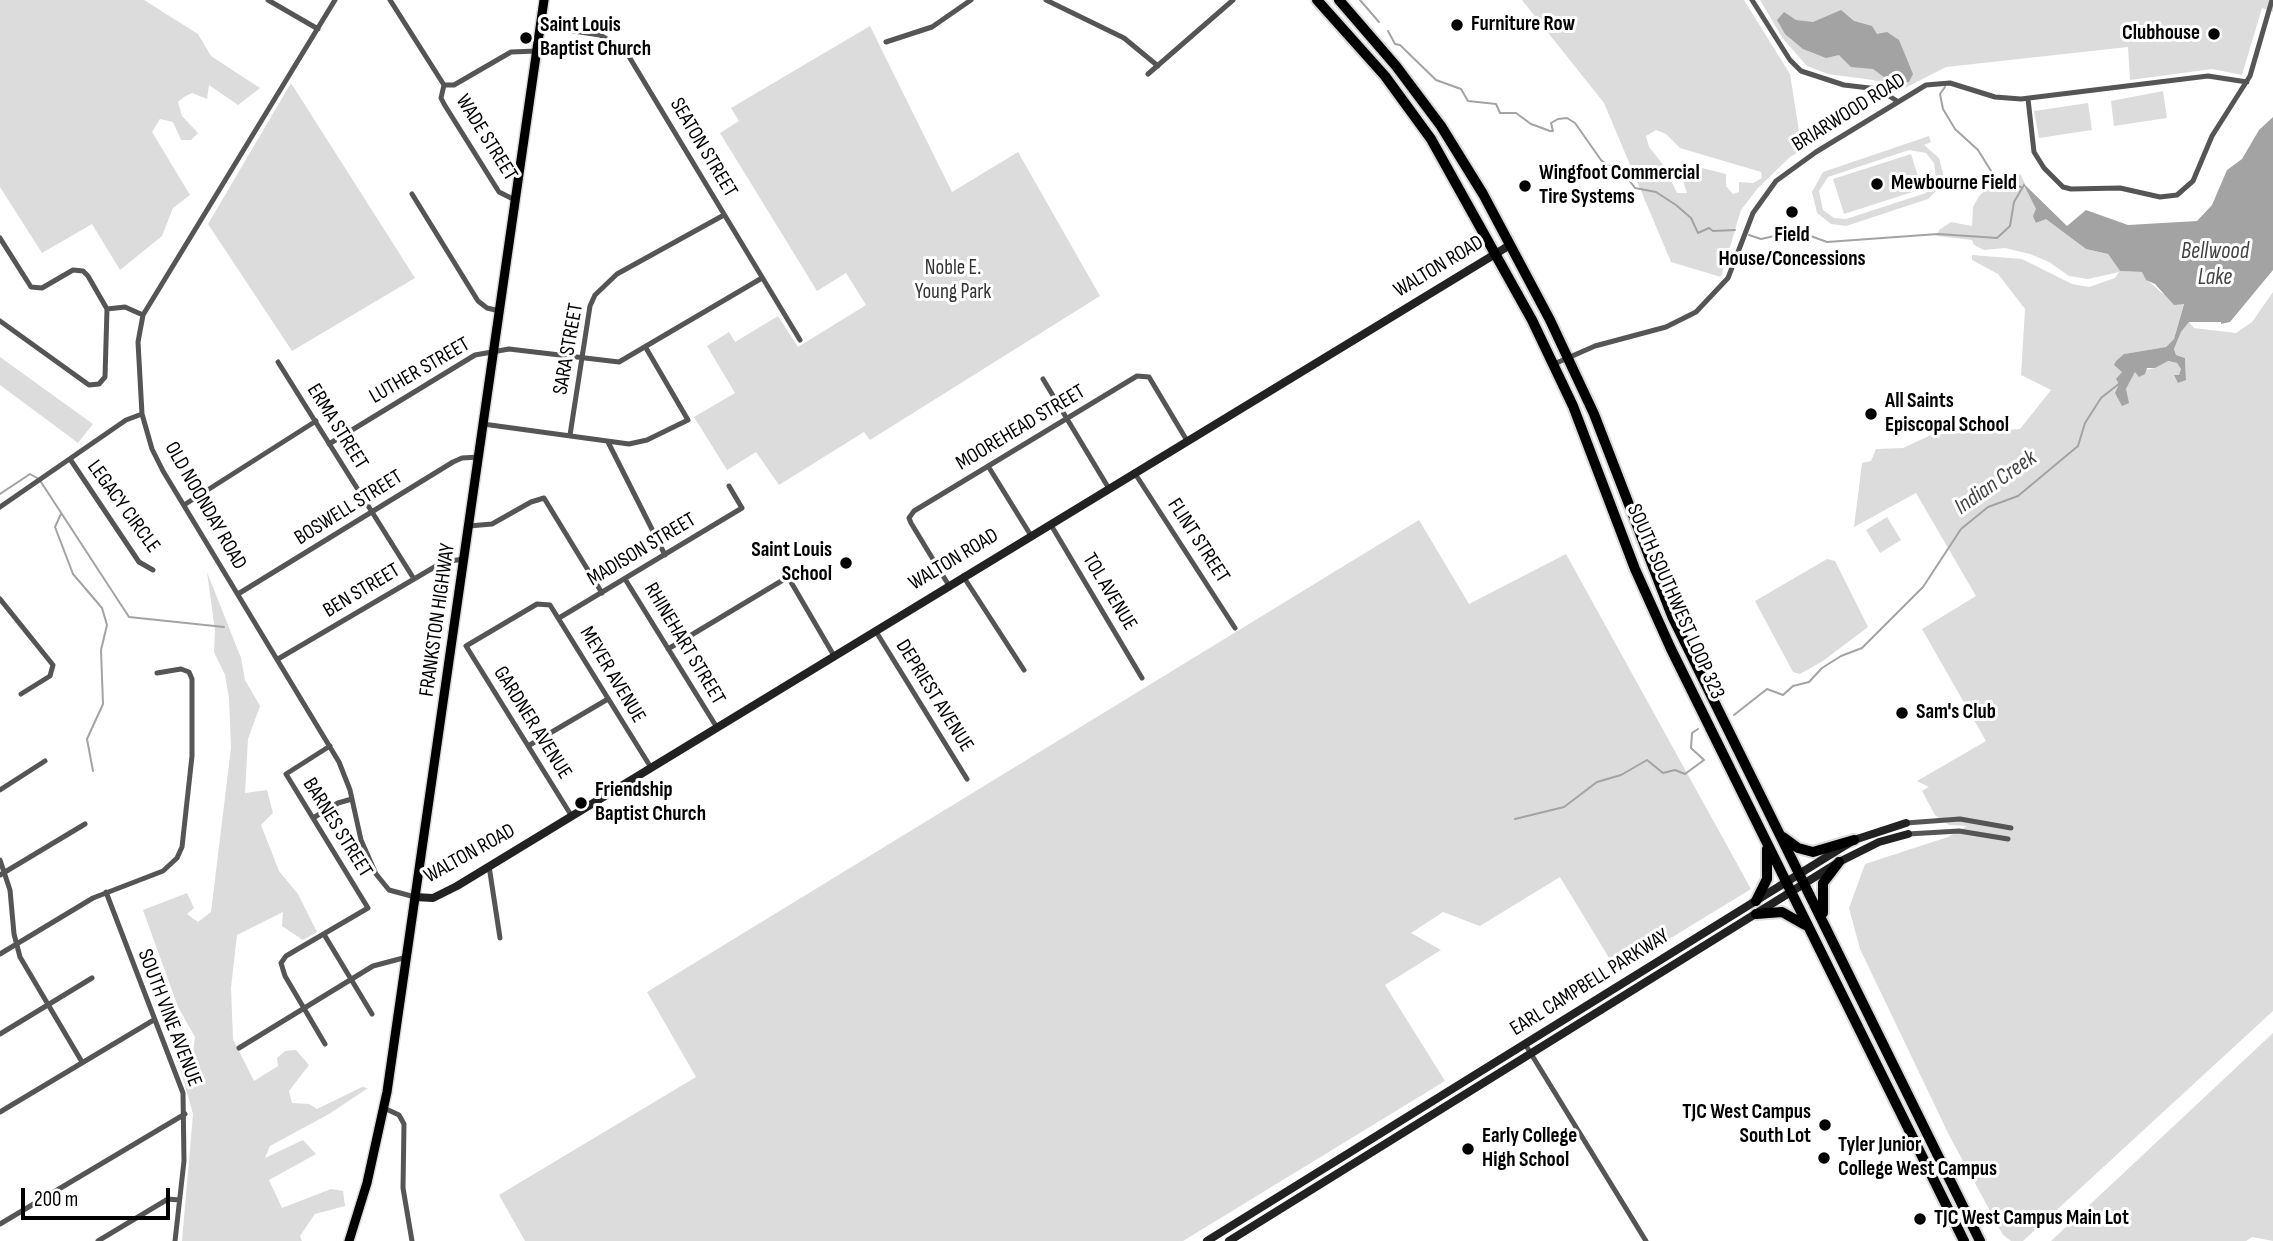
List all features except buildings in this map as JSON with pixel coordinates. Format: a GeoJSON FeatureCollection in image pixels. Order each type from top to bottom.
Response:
{"type":"FeatureCollection","features":[{"type":"Feature","properties":{"kind":"highway","name":"SOUTH SOUTHWEST LOOP 323"},"geometry":{"type":"LineString","coordinates":[[1318,0],[1385,76],[1422,126],[1496,253],[1554,364],[1581,425],[1635,569],[1671,649],[1964,1241]]}},
{"type":"Feature","properties":{"kind":"highway","name":"SOUTH SOUTHWEST LOOP 323"},"geometry":{"type":"LineString","coordinates":[[1339,0],[1402,73],[1441,126],[1510,245],[1568,356],[1610,456],[1657,581],[1696,665],[1980,1241]]}},
{"type":"Feature","properties":{"kind":"highway"},"geometry":{"type":"LineString","coordinates":[[1671,649],[1688,665],[1696,665]]}},
{"type":"Feature","properties":{"kind":"highway"},"geometry":{"type":"LineString","coordinates":[[1778,832],[1793,846],[1810,852],[1825,851],[1854,841]]}},
{"type":"Feature","properties":{"kind":"highway"},"geometry":{"type":"LineString","coordinates":[[1756,901],[1767,879],[1767,843]]}},
{"type":"Feature","properties":{"kind":"highway"},"geometry":{"type":"LineString","coordinates":[[1827,929],[1821,889],[1827,876],[1839,862]]}},
{"type":"Feature","properties":{"kind":"highway"},"geometry":{"type":"LineString","coordinates":[[1756,914],[1782,912],[1806,926]]}},
{"type":"Feature","properties":{"kind":"main road","name":"FRANKSTON HIGHWAY"},"geometry":{"type":"LineString","coordinates":[[349,1241],[384,1108],[544,0]]}},
{"type":"Feature","properties":{"kind":"street"},"geometry":{"type":"LineString","coordinates":[[268,0],[318,29]]}},
{"type":"Feature","properties":{"kind":"street","name":"OLD NOONDAY ROAD"},"geometry":{"type":"LineString","coordinates":[[335,0],[144,315],[138,342],[142,414],[152,449],[343,768],[363,847],[379,879],[389,890],[415,897]]}},
{"type":"Feature","properties":{"kind":"street"},"geometry":{"type":"LineString","coordinates":[[390,0],[444,85],[454,85],[514,51],[537,51]]}},
{"type":"Feature","properties":{"kind":"street"},"geometry":{"type":"LineString","coordinates":[[886,42],[932,27],[971,0]]}},
{"type":"Feature","properties":{"kind":"street"},"geometry":{"type":"LineString","coordinates":[[1046,0],[1124,38],[1158,66]]}},
{"type":"Feature","properties":{"kind":"street"},"geometry":{"type":"LineString","coordinates":[[1149,74],[1233,0]]}},
{"type":"Feature","properties":{"kind":"street"},"geometry":{"type":"LineString","coordinates":[[1752,0],[1790,60],[1801,71],[1844,85],[1878,89],[1897,101]]}},
{"type":"Feature","properties":{"kind":"street"},"geometry":{"type":"LineString","coordinates":[[2028,99],[2034,152],[2060,185],[2071,190],[2127,188],[2165,198],[2181,193],[2190,185],[2212,136],[2246,82],[2272,0]]}},
{"type":"Feature","properties":{"kind":"street","name":"SEATON STREET"},"geometry":{"type":"LineString","coordinates":[[540,26],[600,35],[625,50],[800,340]]}},
{"type":"Feature","properties":{"kind":"street","name":"BRIARWOOD ROAD"},"geometry":{"type":"LineString","coordinates":[[1554,364],[1568,356],[1666,327],[1702,307],[1728,278],[1754,213],[1776,181],[1807,157],[1926,85],[1940,82],[2001,98],[2028,99],[2208,76],[2246,82]]}},
{"type":"Feature","properties":{"kind":"street","name":"WADE STREET"},"geometry":{"type":"LineString","coordinates":[[444,85],[441,98],[444,104],[499,192],[515,200]]}},
{"type":"Feature","properties":{"kind":"street"},"geometry":{"type":"LineString","coordinates":[[412,194],[478,301],[487,308],[500,311]]}},
{"type":"Feature","properties":{"kind":"street","name":"SARA STREET"},"geometry":{"type":"LineString","coordinates":[[570,435],[590,306],[604,284],[724,215]]}},
{"type":"Feature","properties":{"kind":"street"},"geometry":{"type":"LineString","coordinates":[[0,238],[32,287],[42,288],[70,272],[80,270],[90,279],[107,309],[104,348],[106,373],[99,384],[93,386],[0,321]]}},
{"type":"Feature","properties":{"kind":"street","name":"WALTON ROAD"},"geometry":{"type":"LineString","coordinates":[[415,897],[436,897],[489,866],[1049,522],[1510,245]]}},
{"type":"Feature","properties":{"kind":"street","name":"LUTHER STREET"},"geometry":{"type":"LineString","coordinates":[[330,444],[455,365],[494,349],[619,362],[762,278]]}},
{"type":"Feature","properties":{"kind":"street"},"geometry":{"type":"LineString","coordinates":[[107,309],[125,307],[144,315]]}},
{"type":"Feature","properties":{"kind":"street"},"geometry":{"type":"LineString","coordinates":[[484,424],[608,442],[637,442],[688,420],[646,348]]}},
{"type":"Feature","properties":{"kind":"street","name":"ERMA STREET"},"geometry":{"type":"LineString","coordinates":[[278,362],[414,579]]}},
{"type":"Feature","properties":{"kind":"street","name":"MOOREHEAD STREET"},"geometry":{"type":"LineString","coordinates":[[948,584],[911,523],[909,518],[914,511],[1145,375],[1153,382],[1186,439]]}},
{"type":"Feature","properties":{"kind":"street"},"geometry":{"type":"LineString","coordinates":[[1043,379],[1108,487]]}},
{"type":"Feature","properties":{"kind":"street"},"geometry":{"type":"LineString","coordinates":[[0,507],[126,420],[142,414]]}},
{"type":"Feature","properties":{"kind":"street"},"geometry":{"type":"LineString","coordinates":[[184,505],[316,421]]}},
{"type":"Feature","properties":{"kind":"street"},"geometry":{"type":"LineString","coordinates":[[608,442],[665,555]]}},
{"type":"Feature","properties":{"kind":"street","name":"BOSWELL STREET"},"geometry":{"type":"LineString","coordinates":[[238,594],[453,462],[462,457],[479,457]]}},
{"type":"Feature","properties":{"kind":"street","name":"LEGACY CIRCLE"},"geometry":{"type":"LineString","coordinates":[[70,459],[139,562],[153,570]]}},
{"type":"Feature","properties":{"kind":"street"},"geometry":{"type":"LineString","coordinates":[[988,466],[1030,534]]}},
{"type":"Feature","properties":{"kind":"street","name":"FLINT STREET"},"geometry":{"type":"LineString","coordinates":[[1134,471],[1235,628]]}},
{"type":"Feature","properties":{"kind":"street","name":"MADISON STREET"},"geometry":{"type":"LineString","coordinates":[[559,618],[741,508],[729,486]]}},
{"type":"Feature","properties":{"kind":"street"},"geometry":{"type":"LineString","coordinates":[[469,526],[492,524],[531,502],[544,498],[602,593]]}},
{"type":"Feature","properties":{"kind":"street","name":"TOL AVENUE"},"geometry":{"type":"LineString","coordinates":[[1049,522],[1142,678]]}},
{"type":"Feature","properties":{"kind":"street","name":"BEN STREET"},"geometry":{"type":"LineString","coordinates":[[278,659],[446,560],[464,559]]}},
{"type":"Feature","properties":{"kind":"street"},"geometry":{"type":"LineString","coordinates":[[963,575],[1024,670]]}},
{"type":"Feature","properties":{"kind":"street"},"geometry":{"type":"LineString","coordinates":[[668,649],[788,578],[833,654]]}},
{"type":"Feature","properties":{"kind":"street","name":"RHINEHART STREET"},"geometry":{"type":"LineString","coordinates":[[625,579],[716,726]]}},
{"type":"Feature","properties":{"kind":"street"},"geometry":{"type":"LineString","coordinates":[[0,599],[53,665],[50,676],[21,694]]}},
{"type":"Feature","properties":{"kind":"street","name":"MEYER AVENUE"},"geometry":{"type":"LineString","coordinates":[[466,646],[537,604],[544,603],[559,618],[650,766]]}},
{"type":"Feature","properties":{"kind":"street","name":"DEPRIEST AVENUE"},"geometry":{"type":"LineString","coordinates":[[875,629],[967,779]]}},
{"type":"Feature","properties":{"kind":"street"},"geometry":{"type":"LineString","coordinates":[[452,644],[466,646]]}},
{"type":"Feature","properties":{"kind":"street","name":"GARDNER AVENUE"},"geometry":{"type":"LineString","coordinates":[[466,646],[571,815]]}},
{"type":"Feature","properties":{"kind":"street"},"geometry":{"type":"LineString","coordinates":[[0,954],[106,892],[163,871],[176,861],[182,847],[190,774],[191,675],[181,669],[157,673]]}},
{"type":"Feature","properties":{"kind":"street"},"geometry":{"type":"LineString","coordinates":[[528,746],[608,699]]}},
{"type":"Feature","properties":{"kind":"street","name":"BARNES STREET"},"geometry":{"type":"LineString","coordinates":[[325,936],[368,908],[286,774],[330,746]]}},
{"type":"Feature","properties":{"kind":"street"},"geometry":{"type":"LineString","coordinates":[[0,790],[45,761]]}},
{"type":"Feature","properties":{"kind":"street"},"geometry":{"type":"LineString","coordinates":[[181,774],[190,774]]}},
{"type":"Feature","properties":{"kind":"street"},"geometry":{"type":"LineString","coordinates":[[313,818],[338,803],[352,799]]}},
{"type":"Feature","properties":{"kind":"street","name":"EARL CAMPBELL PARKWAY"},"geometry":{"type":"LineString","coordinates":[[1229,1241],[1756,914],[1854,841],[1906,823],[1959,819],[2011,828]]}},
{"type":"Feature","properties":{"kind":"street"},"geometry":{"type":"LineString","coordinates":[[3,874],[85,824]]}},
{"type":"Feature","properties":{"kind":"street","name":"EARL CAMPBELL PARKWAY"},"geometry":{"type":"LineString","coordinates":[[1802,879],[1871,845],[1908,834],[1959,831],[2008,839]]}},
{"type":"Feature","properties":{"kind":"street"},"geometry":{"type":"LineString","coordinates":[[0,860],[11,895],[16,944],[26,970],[82,1062]]}},
{"type":"Feature","properties":{"kind":"street"},"geometry":{"type":"LineString","coordinates":[[489,866],[500,938]]}},
{"type":"Feature","properties":{"kind":"street","name":"EARL CAMPBELL PARKWAY"},"geometry":{"type":"LineString","coordinates":[[1211,1240],[1756,901],[1789,887]]}},
{"type":"Feature","properties":{"kind":"street","name":"SOUTH VINE AVENUE"},"geometry":{"type":"LineString","coordinates":[[106,892],[152,1020],[183,1093],[185,1114],[175,1241]]}},
{"type":"Feature","properties":{"kind":"street"},"geometry":{"type":"LineString","coordinates":[[325,1044],[285,976],[281,963],[286,956],[325,936],[372,1014]]}},
{"type":"Feature","properties":{"kind":"street"},"geometry":{"type":"LineString","coordinates":[[239,1048],[380,963],[407,957]]}},
{"type":"Feature","properties":{"kind":"street"},"geometry":{"type":"LineString","coordinates":[[0,1034],[92,978]]}},
{"type":"Feature","properties":{"kind":"street"},"geometry":{"type":"LineString","coordinates":[[0,1112],[152,1020]]}},
{"type":"Feature","properties":{"kind":"street"},"geometry":{"type":"LineString","coordinates":[[1525,1044],[1646,1241]]}},
{"type":"Feature","properties":{"kind":"street"},"geometry":{"type":"LineString","coordinates":[[384,1108],[399,1115],[404,1124],[403,1188],[412,1241]]}},
{"type":"Feature","properties":{"kind":"street"},"geometry":{"type":"LineString","coordinates":[[0,1224],[185,1114]]}},
{"type":"Feature","properties":{"kind":"street"},"geometry":{"type":"LineString","coordinates":[[98,1241],[168,1199],[179,1200]]}},
{"type":"Feature","properties":{"kind":"green space"},"geometry":{"type":"Polygon","coordinates":[[[0,0],[144,0],[198,34],[211,56],[260,88],[238,105],[209,85],[207,99],[192,93],[184,97],[178,102],[182,116],[198,133],[191,140],[181,140],[173,122],[160,119],[152,132],[190,195],[173,208],[162,236],[120,270],[92,224],[42,253],[0,187],[0,0]]]}},
{"type":"Feature","properties":{"kind":"green space"},"geometry":{"type":"Polygon","coordinates":[[[1522,0],[1744,0],[1790,74],[1802,150],[1790,157],[1758,188],[1741,210],[1721,277],[1671,262],[1604,103],[1522,0]],[[1656,130],[1646,136],[1649,147],[1665,167],[1677,193],[1687,193],[1680,171],[1690,165],[1726,174],[1726,186],[1733,194],[1739,192],[1739,182],[1753,183],[1762,178],[1761,172],[1680,148],[1666,134],[1656,130]]]}},
{"type":"Feature","properties":{"kind":"green space"},"geometry":{"type":"Polygon","coordinates":[[[1760,0],[2273,0],[2273,12],[2262,8],[2242,75],[2212,69],[2130,80],[2128,47],[1946,67],[1901,90],[1873,80],[1828,74],[1807,66],[1783,39],[1760,0]]]}},
{"type":"Feature","properties":{"kind":"green space","name":"Noble E. Young Park"},"geometry":{"type":"Polygon","coordinates":[[[870,26],[952,192],[1018,152],[1100,296],[870,440],[864,432],[779,485],[756,452],[727,470],[694,417],[735,393],[707,346],[729,332],[735,342],[778,316],[798,347],[866,305],[846,273],[817,291],[720,133],[739,121],[731,108],[870,26]]]}},
{"type":"Feature","properties":{"kind":"green space"},"geometry":{"type":"Polygon","coordinates":[[[291,83],[415,278],[292,351],[208,224],[291,83]]]}},
{"type":"Feature","properties":{"kind":"green space"},"geometry":{"type":"Polygon","coordinates":[[[2163,91],[2167,118],[2114,126],[2111,101],[2163,91]]]}},
{"type":"Feature","properties":{"kind":"green space"},"geometry":{"type":"Polygon","coordinates":[[[2088,103],[2092,130],[2039,138],[2034,111],[2088,103]]]}},
{"type":"Feature","properties":{"kind":"green space"},"geometry":{"type":"Polygon","coordinates":[[[1929,136],[1931,142],[1924,145],[1939,158],[1943,173],[1940,187],[1928,199],[1846,226],[1831,224],[1817,213],[1812,192],[1823,172],[1929,136]],[[1909,150],[1828,177],[1819,191],[1823,210],[1834,218],[1846,219],[1926,193],[1936,179],[1934,163],[1926,153],[1909,150]]]}},
{"type":"Feature","properties":{"kind":"green space","name":"Mewbourne Field"},"geometry":{"type":"Polygon","coordinates":[[[1911,154],[1922,189],[1844,214],[1833,179],[1911,154]]]}},
{"type":"Feature","properties":{"kind":"green space"},"geometry":{"type":"Polygon","coordinates":[[[2015,172],[2021,175],[2036,209],[2037,223],[2046,218],[2086,249],[2108,254],[2120,271],[2142,272],[2162,293],[2184,303],[2174,339],[2166,347],[2124,354],[2122,371],[2126,389],[2135,372],[2155,368],[2167,361],[2177,363],[2181,369],[2179,375],[2175,375],[2186,380],[2185,358],[2176,355],[2174,349],[2181,332],[2189,322],[2194,328],[2236,333],[2252,322],[2273,292],[2273,1011],[2023,1241],[2011,1241],[2003,1235],[1949,1135],[1860,949],[1849,908],[1865,864],[1948,837],[1967,826],[1949,825],[1935,815],[1922,791],[1929,787],[1917,781],[1986,741],[1922,629],[1976,596],[1916,493],[1854,527],[1862,463],[1871,461],[1876,449],[1903,448],[1931,435],[2020,429],[2051,390],[2021,375],[2025,309],[1998,274],[1972,260],[1972,255],[2022,259],[2072,284],[2089,287],[2115,278],[2119,272],[2088,279],[2069,276],[2049,262],[2030,254],[2005,248],[1984,250],[1974,245],[1972,240],[1937,236],[1939,230],[1951,222],[1972,226],[1973,207],[1979,196],[1997,180],[2015,172]]]}},
{"type":"Feature","properties":{"kind":"green space"},"geometry":{"type":"Polygon","coordinates":[[[0,357],[93,424],[78,443],[0,385],[0,357]]]}},
{"type":"Feature","properties":{"kind":"green space"},"geometry":{"type":"Polygon","coordinates":[[[1887,517],[1901,540],[1880,553],[1866,530],[1887,517]]]}},
{"type":"Feature","properties":{"kind":"green space"},"geometry":{"type":"Polygon","coordinates":[[[1419,520],[1469,604],[1566,554],[1751,889],[1617,971],[1560,877],[1480,926],[1443,912],[1411,933],[1441,950],[1385,985],[1445,1081],[1183,1241],[525,1241],[499,1195],[696,1077],[647,992],[1419,520]]]}},
{"type":"Feature","properties":{"kind":"green space"},"geometry":{"type":"Polygon","coordinates":[[[1827,559],[1835,561],[1868,627],[1823,661],[1800,674],[1793,672],[1755,601],[1827,559]]]}},
{"type":"Feature","properties":{"kind":"green space"},"geometry":{"type":"Polygon","coordinates":[[[207,572],[241,658],[245,680],[260,706],[248,739],[245,793],[267,790],[273,813],[261,825],[279,871],[298,894],[317,932],[303,940],[282,926],[283,912],[237,935],[231,988],[233,1039],[254,1081],[278,1066],[277,1058],[285,1051],[296,1050],[309,1065],[289,1091],[292,1103],[309,1104],[317,1109],[362,1087],[368,1088],[329,1114],[270,1146],[265,1158],[303,1140],[316,1154],[269,1180],[282,1208],[331,1189],[343,1191],[345,1206],[315,1214],[300,1236],[302,1241],[182,1241],[193,1114],[178,1061],[193,1052],[195,1037],[178,1007],[143,910],[187,893],[194,908],[187,914],[198,922],[211,912],[231,748],[229,698],[225,675],[214,652],[215,631],[207,572]]]}},
{"type":"Feature","properties":{"kind":"green space"},"geometry":{"type":"Polygon","coordinates":[[[2273,1033],[2273,1241],[2252,1237],[2246,1241],[2051,1241],[2273,1033]]]}},
{"type":"Feature","properties":{"kind":"water"},"geometry":{"type":"Polygon","coordinates":[[[1841,10],[1854,21],[1872,26],[1877,34],[1887,32],[1899,40],[1913,74],[1909,82],[1892,83],[1873,69],[1851,67],[1839,55],[1826,58],[1803,49],[1785,34],[1777,20],[1784,12],[1796,20],[1813,22],[1841,10]]]}},
{"type":"Feature","properties":{"kind":"water","name":"Bellwood Lake"},"geometry":{"type":"Polygon","coordinates":[[[2273,117],[2273,270],[2230,322],[2189,322],[2181,332],[2174,349],[2176,355],[2185,358],[2186,380],[2178,383],[2174,375],[2179,375],[2181,369],[2177,363],[2168,361],[2155,368],[2147,368],[2145,374],[2139,377],[2135,372],[2126,389],[2129,403],[2122,406],[2115,393],[2119,384],[2116,379],[2122,372],[2114,365],[2116,361],[2124,354],[2166,347],[2174,339],[2184,304],[2174,305],[2155,284],[2146,280],[2142,272],[2120,271],[2108,254],[2086,249],[2046,219],[2036,223],[2033,216],[2036,209],[2023,183],[2067,226],[2086,210],[2128,225],[2197,221],[2212,205],[2227,170],[2242,159],[2259,130],[2273,117]]]}},
{"type":"Feature","properties":{"kind":"waterway"},"geometry":{"type":"LineString","coordinates":[[1360,0],[1379,22]]}},
{"type":"Feature","properties":{"kind":"waterway"},"geometry":{"type":"LineString","coordinates":[[1388,31],[1395,44],[1400,45],[1436,80],[1461,89],[1468,101],[1496,104],[1500,113],[1516,113],[1531,124],[1550,131],[1553,131],[1551,123],[1558,119],[1567,118],[1575,123],[1601,160],[1608,166],[1621,169],[1635,188],[1656,192],[1676,205],[1691,218],[1698,233],[1709,228],[1713,231],[1735,230]]}},
{"type":"Feature","properties":{"kind":"waterway"},"geometry":{"type":"LineString","coordinates":[[1945,87],[1940,94],[1943,109],[1955,129],[1978,150],[1996,179],[2021,187]]}},
{"type":"Feature","properties":{"kind":"waterway"},"geometry":{"type":"LineString","coordinates":[[1749,235],[1761,239],[1797,231],[1827,242],[1938,234],[1997,238],[2010,226],[2014,202],[2024,185]]}},
{"type":"Feature","properties":{"kind":"waterway","name":"Indian Creek"},"geometry":{"type":"LineString","coordinates":[[1734,715],[1767,689],[1783,695],[1793,686],[1809,682],[1822,668],[1841,656],[1862,648],[1923,587],[1961,529],[1988,507],[2018,496],[2078,446],[2085,423],[2101,398],[2120,383]]}},
{"type":"Feature","properties":{"kind":"waterway"},"geometry":{"type":"LineString","coordinates":[[0,494],[30,474],[37,478]]}},
{"type":"Feature","properties":{"kind":"waterway"},"geometry":{"type":"LineString","coordinates":[[41,482],[129,617],[224,627]]}},
{"type":"Feature","properties":{"kind":"waterway"},"geometry":{"type":"LineString","coordinates":[[61,514],[55,527],[73,574],[102,608],[107,625],[101,650],[103,704],[87,739],[93,771]]}},
{"type":"Feature","properties":{"kind":"waterway","name":"Indian Creek"},"geometry":{"type":"LineString","coordinates":[[1515,819],[1564,807],[1597,782],[1621,775],[1647,760],[1663,773],[1675,770],[1685,774],[1704,760],[1691,748],[1692,733],[1698,729]]}},
{"type":"Feature","properties":{"kind":"place","name":"Furniture Row"},"geometry":{"type":"Point","coordinates":[1457,25]}},
{"type":"Feature","properties":{"kind":"place","name":"Clubhouse"},"geometry":{"type":"Point","coordinates":[2214,34]}},
{"type":"Feature","properties":{"kind":"place","name":"Saint Louis Baptist Church"},"geometry":{"type":"Point","coordinates":[526,38]}},
{"type":"Feature","properties":{"kind":"place","name":"Mewbourne Field"},"geometry":{"type":"Point","coordinates":[1877,184]}},
{"type":"Feature","properties":{"kind":"place","name":"Wingfoot Commercial Tire Systems"},"geometry":{"type":"Point","coordinates":[1525,186]}},
{"type":"Feature","properties":{"kind":"place","name":"Field House/Concessions"},"geometry":{"type":"Point","coordinates":[1792,212]}},
{"type":"Feature","properties":{"kind":"place","name":"All Saints Episcopal School"},"geometry":{"type":"Point","coordinates":[1871,414]}},
{"type":"Feature","properties":{"kind":"place","name":"Saint Louis School"},"geometry":{"type":"Point","coordinates":[846,563]}},
{"type":"Feature","properties":{"kind":"place","name":"Sam's Club"},"geometry":{"type":"Point","coordinates":[1902,713]}},
{"type":"Feature","properties":{"kind":"place","name":"Friendship Baptist Church"},"geometry":{"type":"Point","coordinates":[581,803]}},
{"type":"Feature","properties":{"kind":"place","name":"TJC West Campus South Lot"},"geometry":{"type":"Point","coordinates":[1825,1125]}},
{"type":"Feature","properties":{"kind":"place","name":"Early College High School"},"geometry":{"type":"Point","coordinates":[1468,1149]}},
{"type":"Feature","properties":{"kind":"place","name":"Tyler Junior College West Campus"},"geometry":{"type":"Point","coordinates":[1824,1158]}},
{"type":"Feature","properties":{"kind":"place","name":"TJC West Campus Main Lot"},"geometry":{"type":"Point","coordinates":[1920,1219]}}]}
